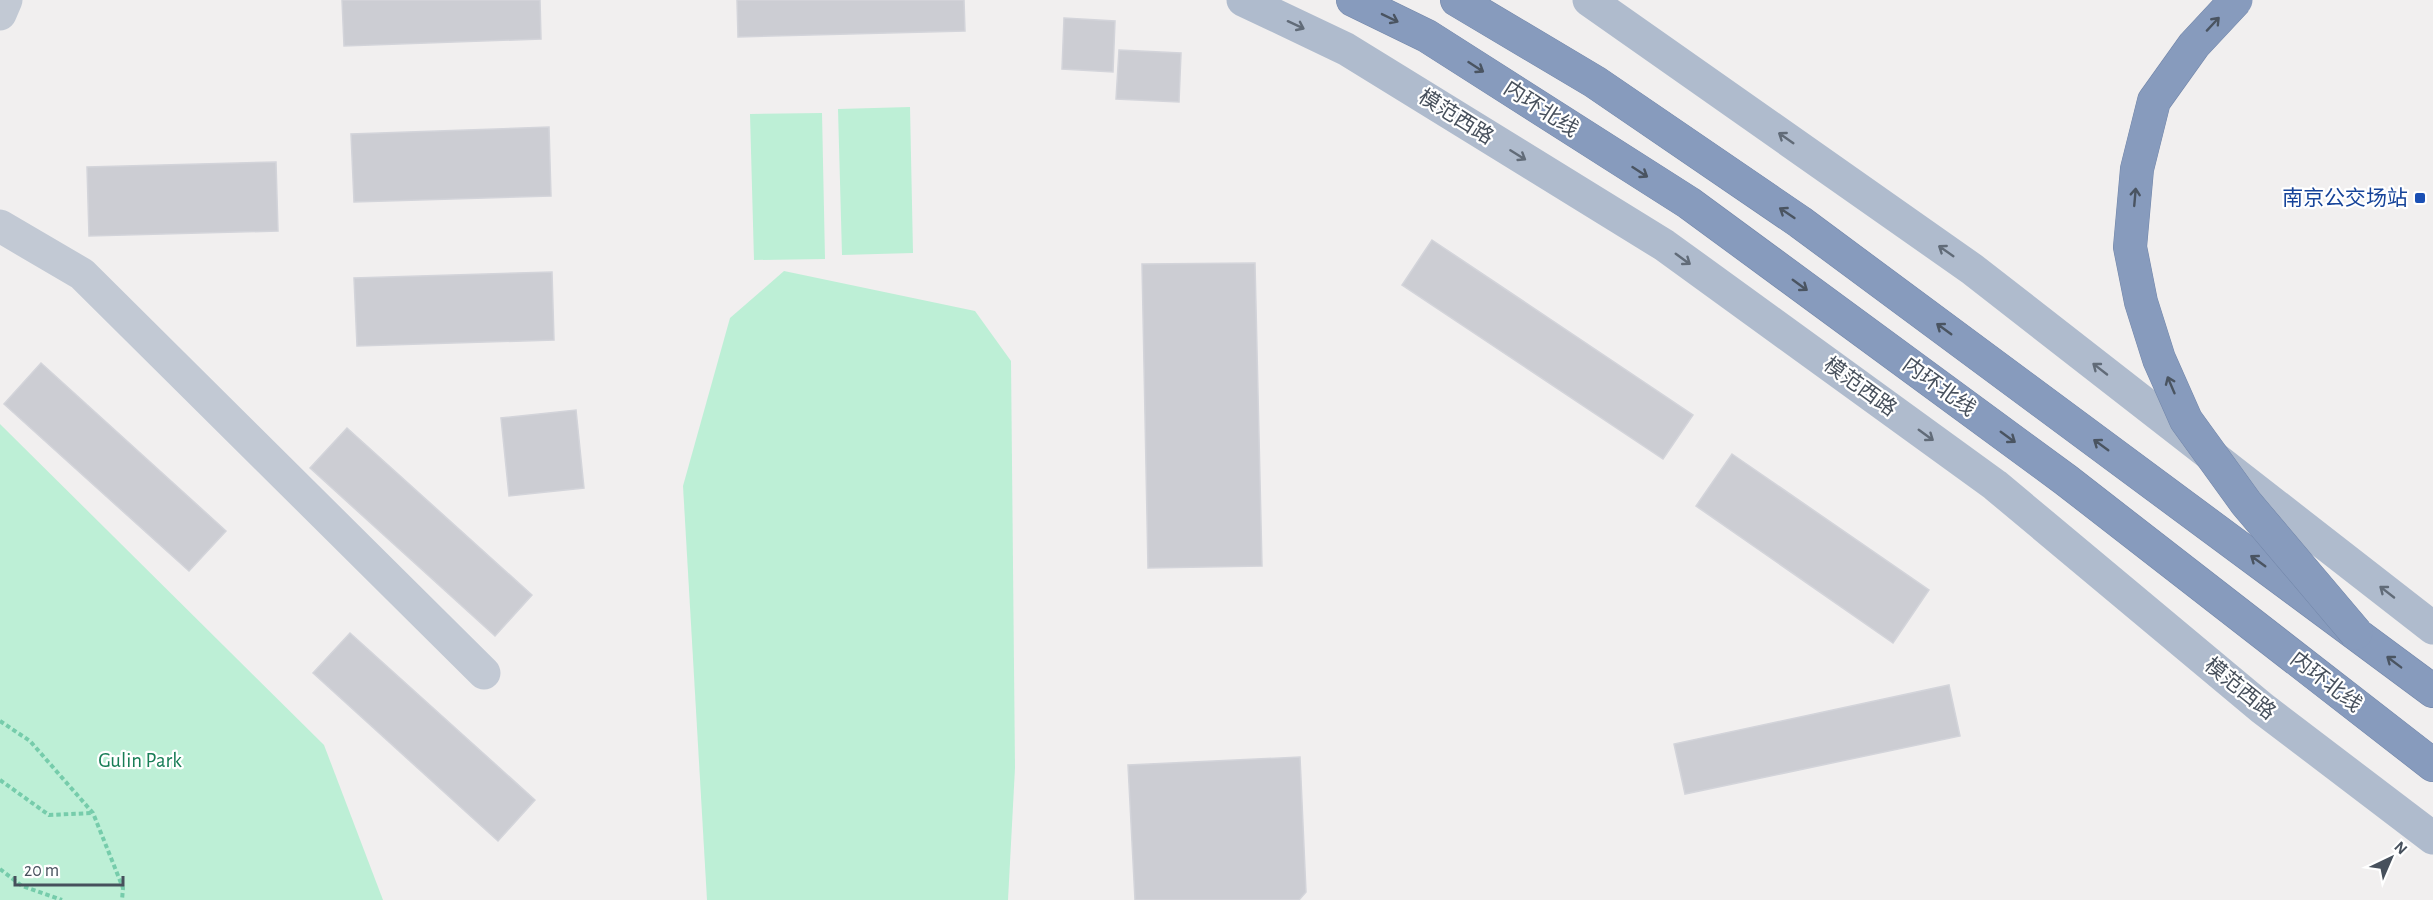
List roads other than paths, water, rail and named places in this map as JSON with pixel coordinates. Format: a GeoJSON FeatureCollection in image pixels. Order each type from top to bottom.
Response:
{"type":"FeatureCollection","features":[{"type":"Feature","properties":{"kind":"highway","name":"内环北线"},"geometry":{"type":"LineString","coordinates":[[1353,0],[1427,36],[1689,203],[2066,480],[2433,765]]}},
{"type":"Feature","properties":{"kind":"highway"},"geometry":{"type":"LineString","coordinates":[[1457,0],[1595,82],[1800,222],[2433,691]]}},
{"type":"Feature","properties":{"kind":"highway"},"geometry":{"type":"LineString","coordinates":[[2236,0],[2194,45],[2154,101],[2137,169],[2130,247],[2140,302],[2159,359],[2186,420],[2246,502],[2356,633]]}},
{"type":"Feature","properties":{"kind":"main road","name":"模范西路"},"geometry":{"type":"LineString","coordinates":[[1243,0],[1346,49],[1664,245],[1995,485],[2262,708],[2433,838]]}},
{"type":"Feature","properties":{"kind":"main road"},"geometry":{"type":"LineString","coordinates":[[1589,0],[1972,269],[2433,628]]}},
{"type":"Feature","properties":{"kind":"street"},"geometry":{"type":"LineString","coordinates":[[0,14],[6,0]]}},
{"type":"Feature","properties":{"kind":"street"},"geometry":{"type":"LineString","coordinates":[[0,226],[82,274],[484,673]]}},
{"type":"Feature","properties":{"kind":"place","name":"南京公交场站"},"geometry":{"type":"Point","coordinates":[2420,198]}},
{"type":"Feature","properties":{"kind":"park label","name":"Gulin Park"},"geometry":{"type":"Point","coordinates":[140,760]}}]}
